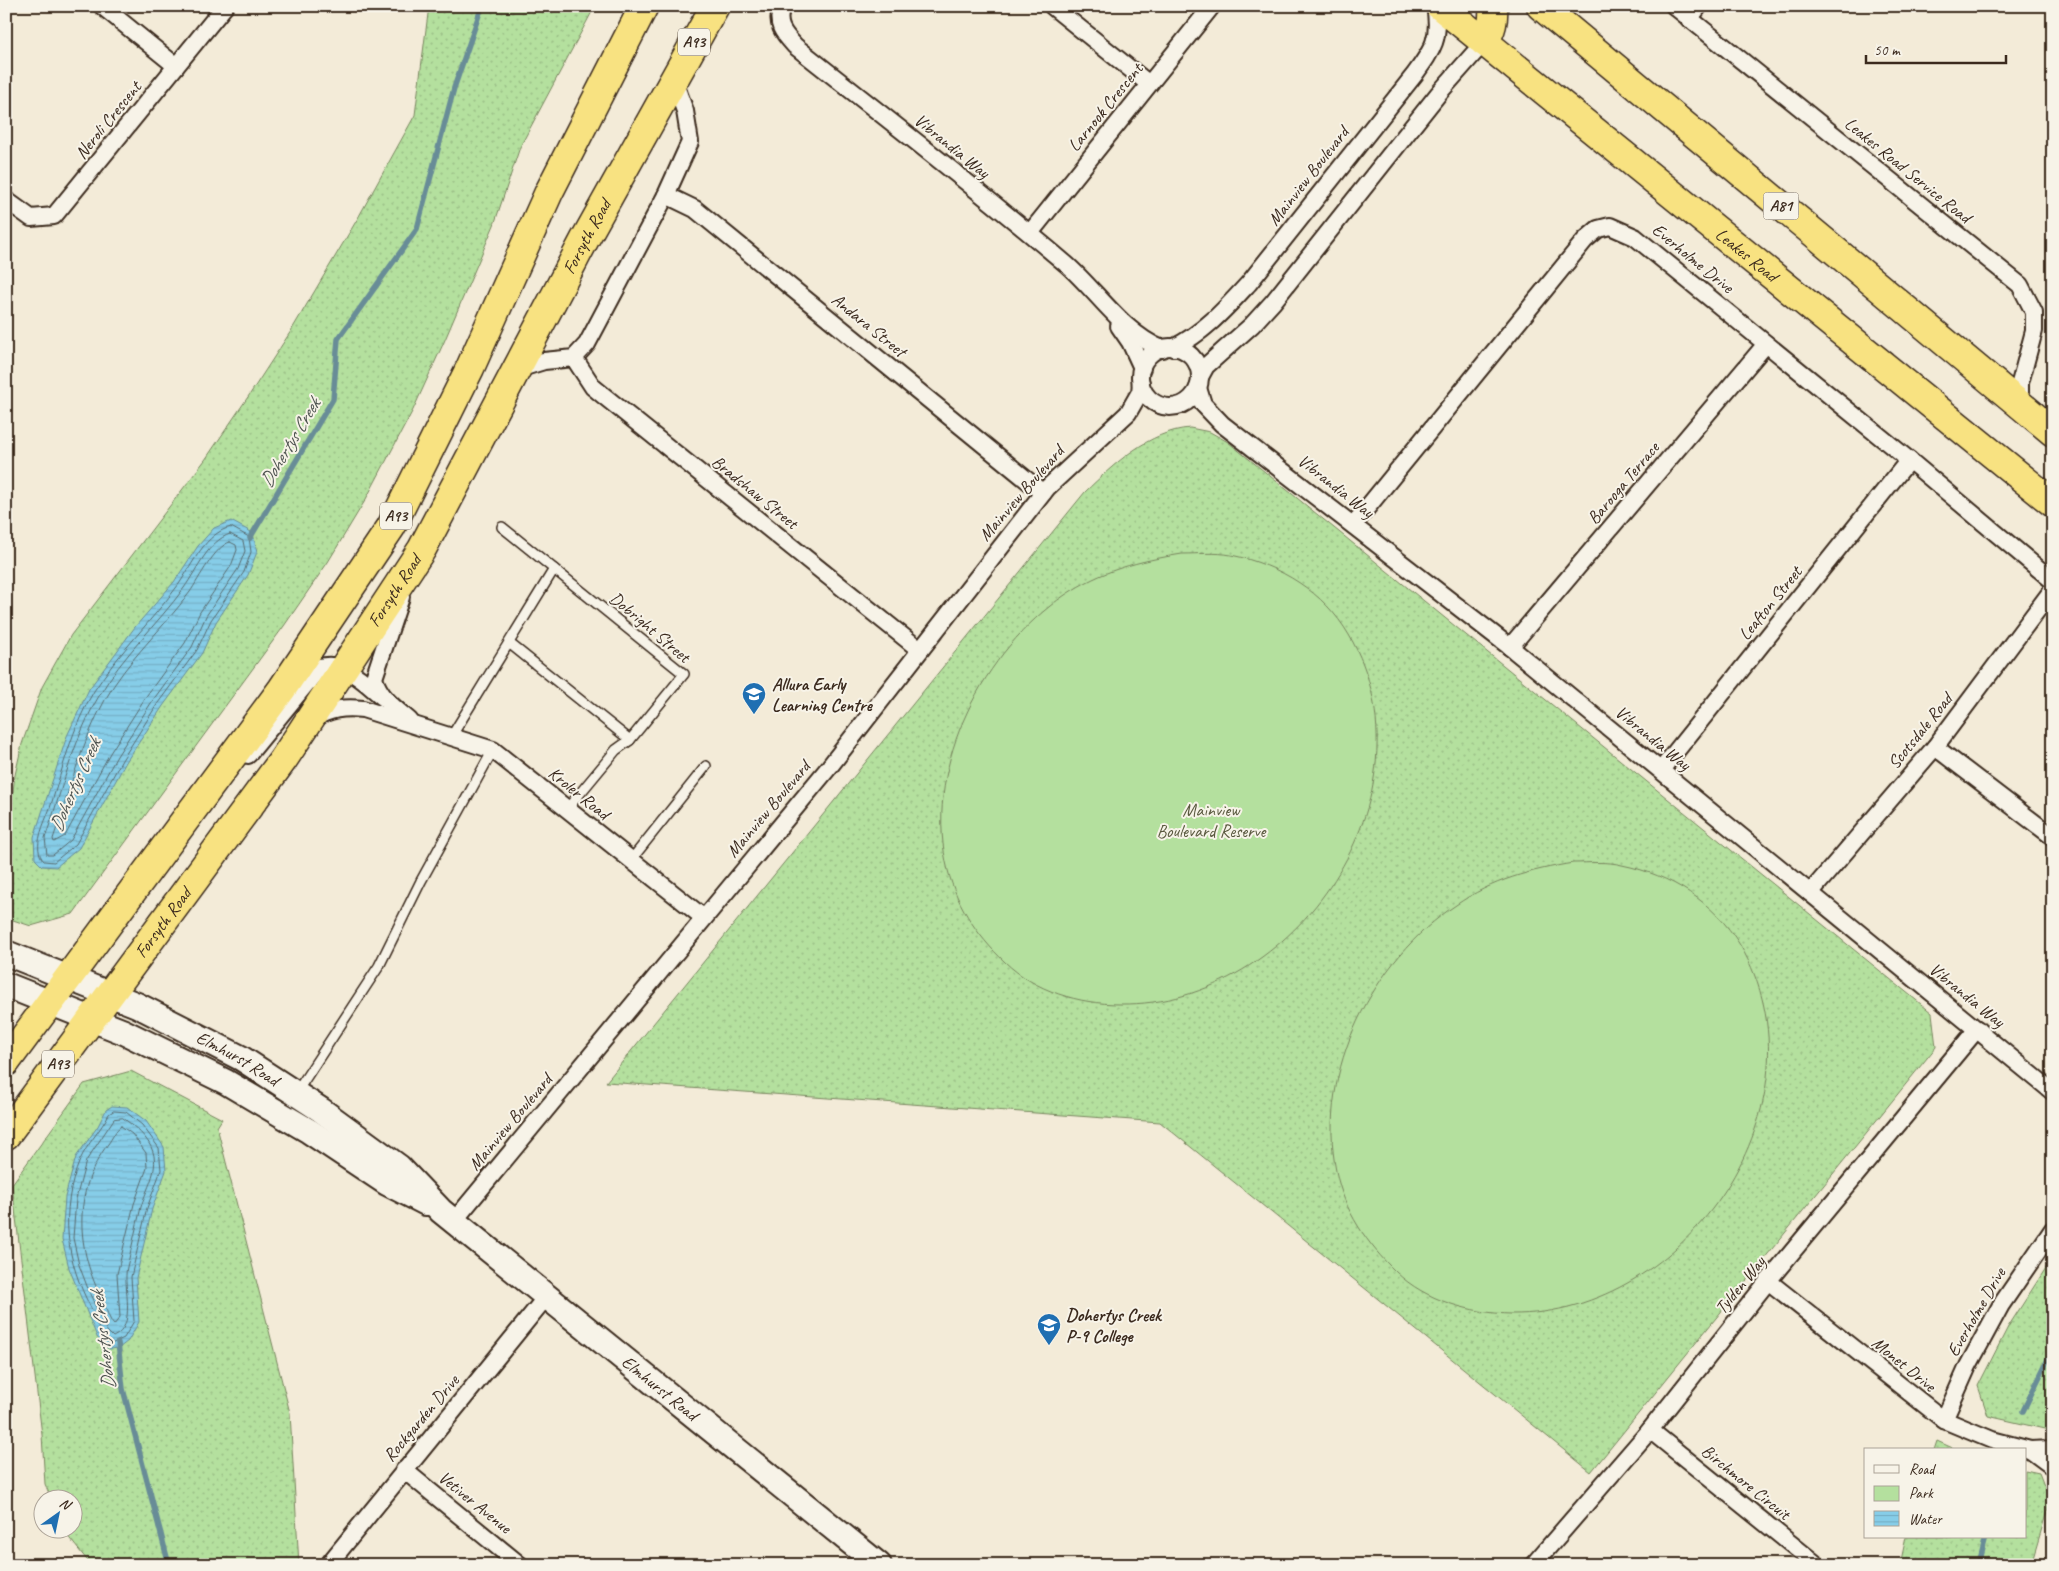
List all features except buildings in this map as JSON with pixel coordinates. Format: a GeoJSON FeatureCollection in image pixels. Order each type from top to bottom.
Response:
{"type":"FeatureCollection","features":[{"type":"Feature","properties":{"kind":"highway","name":"Forsyth Road"},"geometry":{"type":"LineString","coordinates":[[6,1135],[309,722],[422,549],[585,239],[715,6]]}},
{"type":"Feature","properties":{"kind":"highway","name":"Leakes Road"},"geometry":{"type":"LineString","coordinates":[[1440,6],[2053,503]]}},
{"type":"Feature","properties":{"kind":"highway"},"geometry":{"type":"LineString","coordinates":[[1484,42],[1490,33],[1494,19],[1493,6]]}},
{"type":"Feature","properties":{"kind":"highway","name":"A81"},"geometry":{"type":"LineString","coordinates":[[1541,6],[2053,432]]}},
{"type":"Feature","properties":{"kind":"highway","name":"A93"},"geometry":{"type":"LineString","coordinates":[[6,1062],[282,690],[391,527],[470,368],[549,192],[643,7]]}},
{"type":"Feature","properties":{"kind":"street"},"geometry":{"type":"LineString","coordinates":[[102,6],[176,66]]}},
{"type":"Feature","properties":{"kind":"street","name":"Neroli Crescent"},"geometry":{"type":"LineString","coordinates":[[6,200],[31,218],[54,216],[225,6]]}},
{"type":"Feature","properties":{"kind":"street","name":"Vibrandia Way"},"geometry":{"type":"LineString","coordinates":[[782,6],[778,14],[779,26],[795,46],[1030,233],[1072,270],[1138,335],[1167,348]]}},
{"type":"Feature","properties":{"kind":"street"},"geometry":{"type":"LineString","coordinates":[[1052,6],[1150,84]]}},
{"type":"Feature","properties":{"kind":"street","name":"Larnook Crescent"},"geometry":{"type":"LineString","coordinates":[[1030,233],[1212,6]]}},
{"type":"Feature","properties":{"kind":"street","name":"Mainview Boulevard"},"geometry":{"type":"LineString","coordinates":[[1167,348],[1195,336],[1228,306],[1249,283],[1415,74],[1435,43],[1438,31],[1435,6]]}},
{"type":"Feature","properties":{"kind":"street","name":"Leakes Road Service Road"},"geometry":{"type":"LineString","coordinates":[[1674,6],[1694,12],[2020,285],[2034,312],[2034,331],[2020,383],[2020,405]]}},
{"type":"Feature","properties":{"kind":"street"},"geometry":{"type":"LineString","coordinates":[[1199,382],[1198,366],[1192,357],[1184,351],[1167,348],[1150,356],[1142,375],[1150,399],[1172,406],[1190,400],[1199,382],[1206,366],[1252,325],[1273,302],[1439,93],[1484,42]]}},
{"type":"Feature","properties":{"kind":"street"},"geometry":{"type":"LineString","coordinates":[[518,369],[544,361],[574,358],[587,344],[666,196],[690,142],[685,111],[674,78]]}},
{"type":"Feature","properties":{"kind":"street","name":"Andara Street"},"geometry":{"type":"LineString","coordinates":[[666,196],[695,209],[1043,493]]}},
{"type":"Feature","properties":{"kind":"street","name":"Everholme Drive"},"geometry":{"type":"LineString","coordinates":[[1353,525],[1585,240],[1598,230],[1610,226],[1636,237],[1910,460],[2053,581]]}},
{"type":"Feature","properties":{"kind":"street","name":"Vibrandia Way"},"geometry":{"type":"LineString","coordinates":[[1100,298],[1130,342],[1142,375]]}},
{"type":"Feature","properties":{"kind":"street","name":"Barooga Terrace"},"geometry":{"type":"LineString","coordinates":[[1510,647],[1766,344]]}},
{"type":"Feature","properties":{"kind":"street","name":"Bradshaw Street"},"geometry":{"type":"LineString","coordinates":[[574,358],[593,386],[604,396],[920,650]]}},
{"type":"Feature","properties":{"kind":"street","name":"Mainview Boulevard"},"geometry":{"type":"LineString","coordinates":[[1115,427],[1128,413],[1140,392],[1142,375]]}},
{"type":"Feature","properties":{"kind":"street","name":"Vibrandia Way"},"geometry":{"type":"LineString","coordinates":[[1199,382],[1203,404],[1222,424],[1510,647],[2053,1092]]}},
{"type":"Feature","properties":{"kind":"street","name":"Vibrandia Way"},"geometry":{"type":"LineString","coordinates":[[1172,406],[1222,424]]}},
{"type":"Feature","properties":{"kind":"street","name":"Mainview Boulevard"},"geometry":{"type":"LineString","coordinates":[[448,1216],[704,918],[830,766],[1043,493],[1081,454],[1115,427],[1146,409],[1172,406]]}},
{"type":"Feature","properties":{"kind":"street","name":"Leafton Street"},"geometry":{"type":"LineString","coordinates":[[1661,770],[1910,460]]}},
{"type":"Feature","properties":{"kind":"street"},"geometry":{"type":"LineString","coordinates":[[384,698],[377,689],[374,678],[399,602],[422,549]]}},
{"type":"Feature","properties":{"kind":"street","name":"Scotsdale Road"},"geometry":{"type":"LineString","coordinates":[[1810,893],[1935,746],[2053,589]]}},
{"type":"Feature","properties":{"kind":"street"},"geometry":{"type":"LineString","coordinates":[[188,815],[248,755],[320,667],[330,664],[345,668],[416,725]]}},
{"type":"Feature","properties":{"kind":"street","name":"Kroler Road"},"geometry":{"type":"LineString","coordinates":[[309,722],[327,711],[344,707],[363,709],[493,750],[704,918]]}},
{"type":"Feature","properties":{"kind":"street"},"geometry":{"type":"LineString","coordinates":[[1935,746],[2053,837]]}},
{"type":"Feature","properties":{"kind":"street","name":"Elmhurst Road"},"geometry":{"type":"LineString","coordinates":[[6,953],[137,1006],[241,1058],[295,1093],[399,1166],[448,1216],[879,1565]]}},
{"type":"Feature","properties":{"kind":"street","name":"Elmhurst Road"},"geometry":{"type":"LineString","coordinates":[[6,985],[131,1035],[226,1082],[309,1131],[387,1183],[448,1216]]}},
{"type":"Feature","properties":{"kind":"street","name":"Tylden Way"},"geometry":{"type":"LineString","coordinates":[[1533,1565],[1650,1430],[1768,1281],[1977,1029]]}},
{"type":"Feature","properties":{"kind":"street","name":"Everholme Drive"},"geometry":{"type":"LineString","coordinates":[[1944,1420],[1968,1366],[2000,1305],[2053,1229]]}},
{"type":"Feature","properties":{"kind":"street","name":"Monet Drive"},"geometry":{"type":"LineString","coordinates":[[1768,1281],[1944,1420],[1992,1440],[2022,1448]]}},
{"type":"Feature","properties":{"kind":"street","name":"Rockgarden Drive"},"geometry":{"type":"LineString","coordinates":[[328,1565],[546,1297]]}},
{"type":"Feature","properties":{"kind":"street","name":"Birchmore Circuit"},"geometry":{"type":"LineString","coordinates":[[1650,1430],[1816,1565]]}},
{"type":"Feature","properties":{"kind":"street","name":"Monet Drive"},"geometry":{"type":"LineString","coordinates":[[2026,1449],[2053,1449]]}},
{"type":"Feature","properties":{"kind":"street","name":"Monet Drive"},"geometry":{"type":"LineString","coordinates":[[2030,1450],[2053,1467]]}},
{"type":"Feature","properties":{"kind":"street","name":"Vetiver Avenue"},"geometry":{"type":"LineString","coordinates":[[404,1470],[520,1565]]}},
{"type":"Feature","properties":{"kind":"lane","name":"Dobright Street"},"geometry":{"type":"LineString","coordinates":[[502,527],[684,674],[630,740],[616,750],[567,809]]}},
{"type":"Feature","properties":{"kind":"lane"},"geometry":{"type":"LineString","coordinates":[[450,737],[554,569]]}},
{"type":"Feature","properties":{"kind":"lane"},"geometry":{"type":"LineString","coordinates":[[509,642],[630,740]]}},
{"type":"Feature","properties":{"kind":"lane"},"geometry":{"type":"LineString","coordinates":[[295,1093],[379,966],[421,882],[493,750]]}},
{"type":"Feature","properties":{"kind":"lane"},"geometry":{"type":"LineString","coordinates":[[631,860],[706,766]]}},
{"type":"Feature","properties":{"kind":"green space"},"geometry":{"type":"Polygon","coordinates":[[[429,6],[594,6],[594,8],[520,147],[494,225],[413,410],[366,499],[328,562],[284,626],[73,914],[31,926],[7,918],[11,807],[15,775],[22,744],[42,687],[71,635],[205,460],[250,394],[291,331],[358,218],[415,115],[429,6]]]}},
{"type":"Feature","properties":{"kind":"green space","name":"Mainview Boulevard Reserve"},"geometry":{"type":"Polygon","coordinates":[[[1190,428],[1210,432],[1228,442],[1932,1013],[1936,1047],[1591,1472],[1160,1122],[606,1082],[1085,492],[1120,460],[1146,442],[1175,430],[1190,428]]]}},
{"type":"Feature","properties":{"kind":"green space"},"geometry":{"type":"Polygon","coordinates":[[[1182,554],[1225,554],[1267,566],[1283,573],[1314,593],[1339,620],[1349,635],[1373,696],[1376,759],[1363,822],[1335,880],[1294,930],[1243,970],[1184,995],[1120,1004],[1089,1002],[1058,994],[1030,981],[994,952],[976,929],[961,904],[946,862],[942,824],[944,786],[953,749],[967,712],[986,678],[1009,646],[1036,618],[1065,595],[1093,579],[1136,563],[1182,554]]]}},
{"type":"Feature","properties":{"kind":"green space"},"geometry":{"type":"Polygon","coordinates":[[[1573,863],[1616,864],[1640,870],[1674,883],[1704,903],[1740,945],[1764,1006],[1768,1069],[1754,1131],[1726,1189],[1685,1240],[1634,1279],[1575,1305],[1511,1314],[1465,1308],[1450,1304],[1421,1291],[1396,1272],[1366,1238],[1351,1213],[1336,1171],[1332,1133],[1335,1095],[1343,1057],[1357,1021],[1376,987],[1399,956],[1426,928],[1456,905],[1484,889],[1512,877],[1573,863]]]}},
{"type":"Feature","properties":{"kind":"green space"},"geometry":{"type":"Polygon","coordinates":[[[131,1071],[222,1119],[217,1127],[290,1413],[299,1565],[91,1565],[69,1538],[82,1538],[82,1488],[47,1488],[12,1184],[84,1084],[131,1071]]]}},
{"type":"Feature","properties":{"kind":"green space"},"geometry":{"type":"Polygon","coordinates":[[[2053,1257],[2053,1431],[1988,1416],[1978,1386],[2008,1327],[2053,1257]]]}},
{"type":"Feature","properties":{"kind":"green space"},"geometry":{"type":"Polygon","coordinates":[[[1937,1441],[1953,1448],[1935,1448],[1937,1441]]]}},
{"type":"Feature","properties":{"kind":"green space"},"geometry":{"type":"Polygon","coordinates":[[[2026,1470],[2039,1473],[2050,1501],[2031,1565],[1900,1565],[1906,1538],[2026,1538],[2026,1470]]]}},
{"type":"Feature","properties":{"kind":"water"},"geometry":{"type":"Polygon","coordinates":[[[231,521],[253,533],[257,552],[248,575],[216,622],[202,653],[163,706],[126,762],[79,848],[56,867],[42,866],[35,859],[34,837],[67,736],[89,689],[135,627],[174,582],[198,546],[214,528],[231,521]]]}},
{"type":"Feature","properties":{"kind":"water"},"geometry":{"type":"Polygon","coordinates":[[[112,1106],[127,1107],[146,1121],[164,1147],[166,1171],[152,1209],[136,1278],[139,1322],[128,1341],[119,1348],[110,1349],[104,1346],[97,1337],[69,1268],[62,1239],[65,1197],[76,1157],[98,1126],[106,1110],[112,1106]]]}},
{"type":"Feature","properties":{"kind":"waterway","name":"Dohertys Creek"},"geometry":{"type":"LineString","coordinates":[[250,538],[333,399],[338,339],[417,229],[454,88],[482,6]]}},
{"type":"Feature","properties":{"kind":"waterway","name":"Dohertys Creek"},"geometry":{"type":"LineString","coordinates":[[118,1343],[123,1389],[169,1565]]}},
{"type":"Feature","properties":{"kind":"waterway"},"geometry":{"type":"LineString","coordinates":[[2023,1411],[2053,1349]]}},
{"type":"Feature","properties":{"kind":"waterway"},"geometry":{"type":"LineString","coordinates":[[1978,1565],[1985,1538]]}},
{"type":"Feature","properties":{"kind":"place","name":"Allura Early Learning Centre"},"geometry":{"type":"Point","coordinates":[754,715]}},
{"type":"Feature","properties":{"kind":"place","name":"Dohertys Creek P-9 College"},"geometry":{"type":"Point","coordinates":[1049,1346]}}]}
